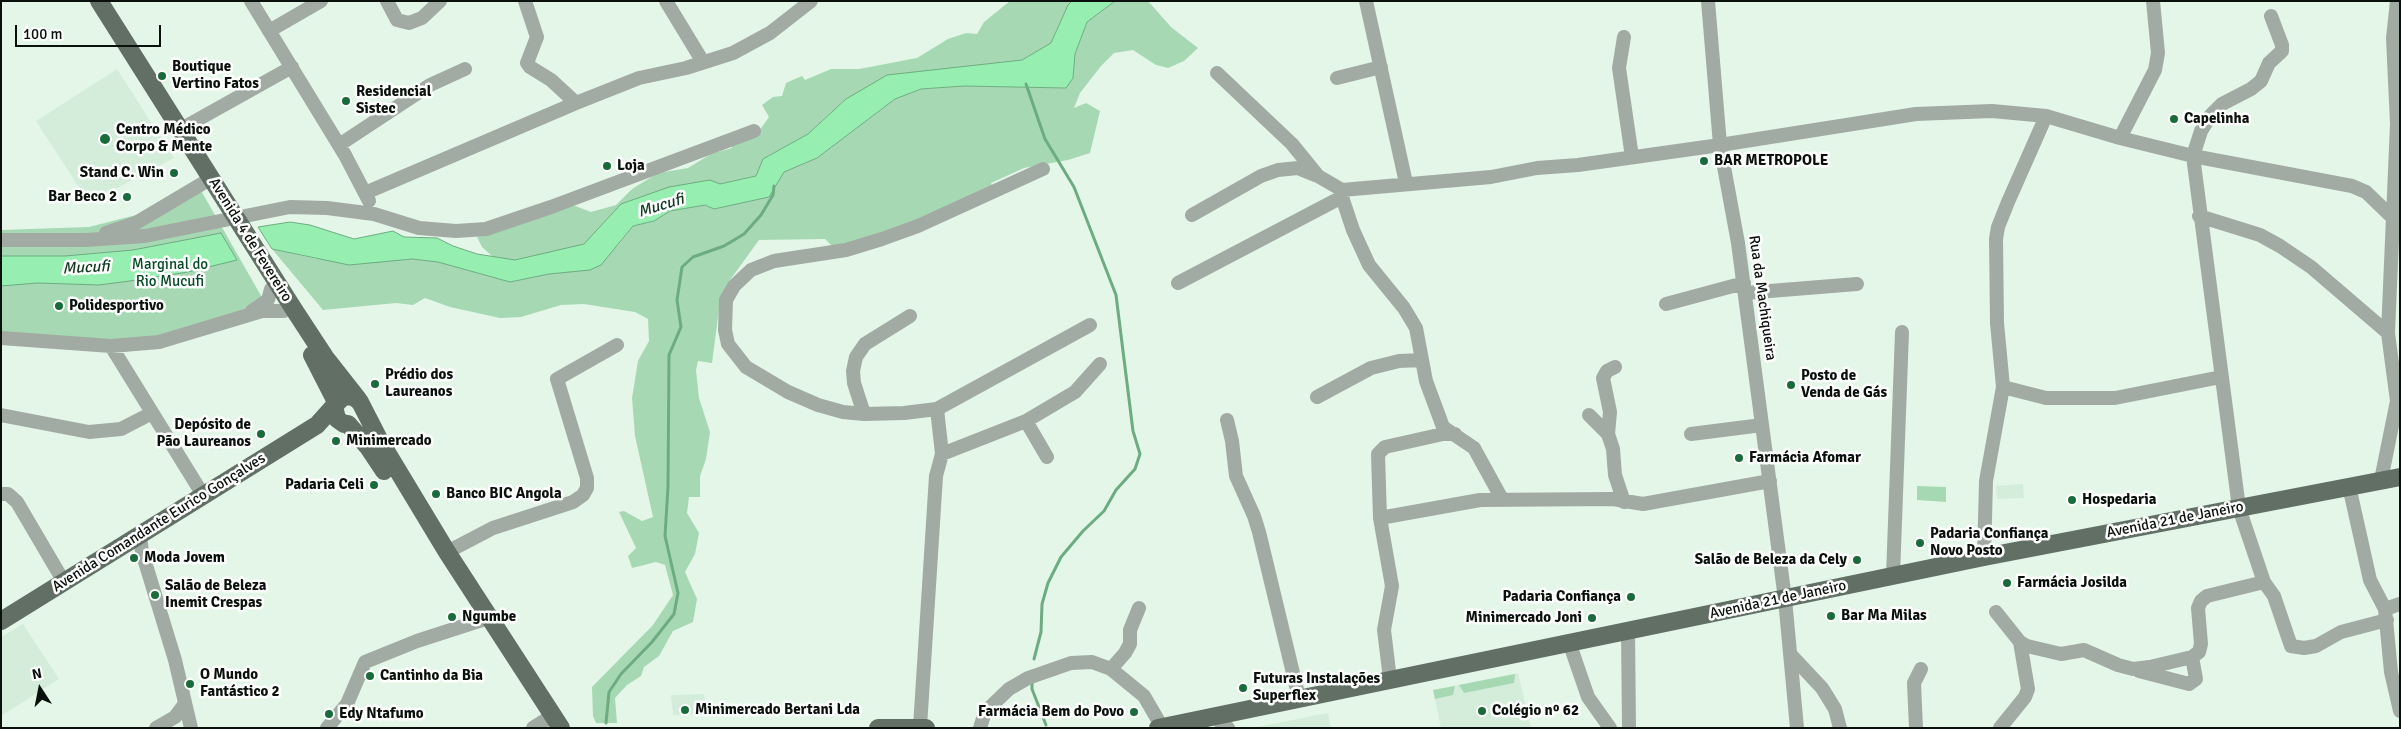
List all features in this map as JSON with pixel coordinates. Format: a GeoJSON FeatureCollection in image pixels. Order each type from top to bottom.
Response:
{"type":"FeatureCollection","features":[{"type":"Feature","properties":{"kind":"main road","name":"Avenida 4 de Fevereiro"},"geometry":{"type":"LineString","coordinates":[[89,1],[205,182],[234,221]]}},
{"type":"Feature","properties":{"kind":"main road","name":"Avenida 4 de Fevereiro"},"geometry":{"type":"LineString","coordinates":[[99,1],[180,129],[257,259],[360,404],[380,442],[447,552],[548,726]]}},
{"type":"Feature","properties":{"kind":"main road","name":"Avenida 4 de Fevereiro"},"geometry":{"type":"LineString","coordinates":[[257,259],[270,289],[325,377],[335,404],[334,415],[346,424],[368,447],[482,620],[548,726]]}},
{"type":"Feature","properties":{"kind":"main road"},"geometry":{"type":"LineString","coordinates":[[335,404],[349,396],[360,404],[357,421],[346,424]]}},
{"type":"Feature","properties":{"kind":"main road","name":"Avenida Comandante Eurico Gonçalves"},"geometry":{"type":"LineString","coordinates":[[1,621],[317,425],[335,404]]}},
{"type":"Feature","properties":{"kind":"main road","name":"Avenida Comandante Eurico Gonçalves"},"geometry":{"type":"LineString","coordinates":[[317,425],[346,424]]}},
{"type":"Feature","properties":{"kind":"main road","name":"Avenida 21 de Janeiro"},"geometry":{"type":"LineString","coordinates":[[1160,727],[1984,557],[2400,477]]}},
{"type":"Feature","properties":{"kind":"main road"},"geometry":{"type":"LineString","coordinates":[[878,728],[926,728]]}},
{"type":"Feature","properties":{"kind":"street"},"geometry":{"type":"LineString","coordinates":[[251,1],[339,145],[374,214]]}},
{"type":"Feature","properties":{"kind":"street"},"geometry":{"type":"LineString","coordinates":[[269,31],[321,1]]}},
{"type":"Feature","properties":{"kind":"street"},"geometry":{"type":"LineString","coordinates":[[387,1],[398,20],[409,23],[422,18],[440,1]]}},
{"type":"Feature","properties":{"kind":"street"},"geometry":{"type":"LineString","coordinates":[[525,1],[537,37],[527,63],[530,67],[551,80],[576,103]]}},
{"type":"Feature","properties":{"kind":"street"},"geometry":{"type":"LineString","coordinates":[[666,1],[703,62]]}},
{"type":"Feature","properties":{"kind":"street"},"geometry":{"type":"LineString","coordinates":[[365,193],[639,78],[733,53],[770,33],[811,1]]}},
{"type":"Feature","properties":{"kind":"street"},"geometry":{"type":"LineString","coordinates":[[1366,1],[1406,183]]}},
{"type":"Feature","properties":{"kind":"street","name":"Rua da Machiqueira"},"geometry":{"type":"LineString","coordinates":[[1708,1],[1720,145],[1744,288],[1770,481],[1792,656],[1798,728]]}},
{"type":"Feature","properties":{"kind":"street"},"geometry":{"type":"LineString","coordinates":[[2120,138],[2155,70],[2158,53],[2153,1]]}},
{"type":"Feature","properties":{"kind":"street"},"geometry":{"type":"LineString","coordinates":[[2381,480],[2397,400],[2388,333],[2397,124],[2393,38],[2397,1]]}},
{"type":"Feature","properties":{"kind":"street"},"geometry":{"type":"LineString","coordinates":[[2271,16],[2282,45],[2282,51],[2269,63],[2261,81],[2251,89],[2222,104],[2211,115],[2201,131],[2193,156],[2199,216],[2239,508],[2264,582],[2274,596],[2291,646],[2304,648],[2316,646],[2341,632],[2386,614],[2400,604]]}},
{"type":"Feature","properties":{"kind":"street"},"geometry":{"type":"LineString","coordinates":[[1624,37],[1619,68],[1632,157]]}},
{"type":"Feature","properties":{"kind":"street"},"geometry":{"type":"LineString","coordinates":[[180,129],[292,67]]}},
{"type":"Feature","properties":{"kind":"street"},"geometry":{"type":"LineString","coordinates":[[1337,78],[1381,67]]}},
{"type":"Feature","properties":{"kind":"street"},"geometry":{"type":"LineString","coordinates":[[339,145],[430,85],[464,69]]}},
{"type":"Feature","properties":{"kind":"street"},"geometry":{"type":"LineString","coordinates":[[1217,72],[1292,144],[1318,176],[1342,194],[1353,230],[1369,265],[1404,308],[1416,328],[1426,381],[1443,426],[1474,448],[1502,499]]}},
{"type":"Feature","properties":{"kind":"street"},"geometry":{"type":"LineString","coordinates":[[1178,282],[1342,194],[1406,183],[1491,177],[1537,168],[1720,145],[1916,114],[1992,111],[2046,116],[2120,138],[2193,156],[2352,186],[2366,192],[2394,219]]}},
{"type":"Feature","properties":{"kind":"street"},"geometry":{"type":"LineString","coordinates":[[1984,557],[1986,481],[2003,387],[1997,323],[1998,227],[2046,116]]}},
{"type":"Feature","properties":{"kind":"street"},"geometry":{"type":"LineString","coordinates":[[1,240],[86,240],[145,236],[234,221],[290,207],[327,208],[374,214],[419,228],[456,231],[486,229],[551,207],[754,131]]}},
{"type":"Feature","properties":{"kind":"street"},"geometry":{"type":"LineString","coordinates":[[1192,215],[1262,176],[1278,170],[1298,168],[1318,176]]}},
{"type":"Feature","properties":{"kind":"street"},"geometry":{"type":"LineString","coordinates":[[1043,169],[918,226],[846,250],[774,261],[751,270],[734,286],[726,300],[724,330],[731,349],[746,367],[788,392],[818,405],[843,412],[864,414],[904,413],[937,409],[1090,325]]}},
{"type":"Feature","properties":{"kind":"street"},"geometry":{"type":"LineString","coordinates":[[86,240],[136,223],[205,182]]}},
{"type":"Feature","properties":{"kind":"street"},"geometry":{"type":"LineString","coordinates":[[2199,216],[2260,235],[2280,246],[2311,267],[2388,333]]}},
{"type":"Feature","properties":{"kind":"street"},"geometry":{"type":"LineString","coordinates":[[1666,304],[1744,288],[1857,284]]}},
{"type":"Feature","properties":{"kind":"street"},"geometry":{"type":"LineString","coordinates":[[238,318],[260,307],[268,300],[270,289]]}},
{"type":"Feature","properties":{"kind":"street"},"geometry":{"type":"LineString","coordinates":[[1,338],[111,346],[159,342],[262,311],[284,311]]}},
{"type":"Feature","properties":{"kind":"street"},"geometry":{"type":"LineString","coordinates":[[864,414],[854,383],[853,371],[856,357],[865,344],[910,316]]}},
{"type":"Feature","properties":{"kind":"street"},"geometry":{"type":"LineString","coordinates":[[1893,576],[1902,332]]}},
{"type":"Feature","properties":{"kind":"street"},"geometry":{"type":"LineString","coordinates":[[447,552],[493,528],[573,502],[583,495],[587,488],[587,478],[558,379],[617,345]]}},
{"type":"Feature","properties":{"kind":"street"},"geometry":{"type":"LineString","coordinates":[[111,346],[203,495]]}},
{"type":"Feature","properties":{"kind":"street"},"geometry":{"type":"LineString","coordinates":[[1317,397],[1371,368],[1399,362],[1422,360]]}},
{"type":"Feature","properties":{"kind":"street"},"geometry":{"type":"LineString","coordinates":[[942,454],[1026,421],[1075,392],[1100,364]]}},
{"type":"Feature","properties":{"kind":"street"},"geometry":{"type":"LineString","coordinates":[[1615,368],[1607,371],[1603,378],[1610,412],[1608,434],[1615,475],[1624,502]]}},
{"type":"Feature","properties":{"kind":"street"},"geometry":{"type":"LineString","coordinates":[[2003,387],[2046,398],[2115,398],[2221,377]]}},
{"type":"Feature","properties":{"kind":"street"},"geometry":{"type":"LineString","coordinates":[[920,727],[936,476],[942,454],[937,409]]}},
{"type":"Feature","properties":{"kind":"street"},"geometry":{"type":"LineString","coordinates":[[4,419],[89,432],[121,429],[152,412]]}},
{"type":"Feature","properties":{"kind":"street"},"geometry":{"type":"LineString","coordinates":[[1589,415],[1608,434]]}},
{"type":"Feature","properties":{"kind":"street"},"geometry":{"type":"LineString","coordinates":[[1227,420],[1232,441],[1236,476],[1259,532],[1299,698]]}},
{"type":"Feature","properties":{"kind":"street"},"geometry":{"type":"LineString","coordinates":[[1026,421],[1047,457]]}},
{"type":"Feature","properties":{"kind":"street"},"geometry":{"type":"LineString","coordinates":[[1691,434],[1762,425]]}},
{"type":"Feature","properties":{"kind":"street"},"geometry":{"type":"LineString","coordinates":[[1390,679],[1384,630],[1392,586],[1380,518],[1378,454],[1386,447],[1443,434],[1455,434]]}},
{"type":"Feature","properties":{"kind":"street"},"geometry":{"type":"LineString","coordinates":[[1380,518],[1480,500],[1612,499],[1643,504],[1770,481]]}},
{"type":"Feature","properties":{"kind":"street"},"geometry":{"type":"LineString","coordinates":[[2349,486],[2370,580],[2386,614],[2391,672],[2400,711]]}},
{"type":"Feature","properties":{"kind":"street"},"geometry":{"type":"LineString","coordinates":[[1,494],[8,494],[17,502],[64,582]]}},
{"type":"Feature","properties":{"kind":"street"},"geometry":{"type":"LineString","coordinates":[[140,535],[142,552],[175,660],[184,705],[191,728]]}},
{"type":"Feature","properties":{"kind":"street"},"geometry":{"type":"LineString","coordinates":[[2133,669],[2192,657],[2200,652],[2198,608],[2201,601],[2207,596],[2264,582]]}},
{"type":"Feature","properties":{"kind":"street"},"geometry":{"type":"LineString","coordinates":[[1111,670],[1130,644],[1130,630],[1138,608]]}},
{"type":"Feature","properties":{"kind":"street"},"geometry":{"type":"LineString","coordinates":[[1996,612],[2020,642],[2027,646],[2061,654],[2084,650],[2118,665],[2189,684],[2196,680],[2192,657]]}},
{"type":"Feature","properties":{"kind":"street"},"geometry":{"type":"LineString","coordinates":[[327,728],[347,704],[365,662],[417,641],[482,620]]}},
{"type":"Feature","properties":{"kind":"street"},"geometry":{"type":"LineString","coordinates":[[1628,630],[1629,728]]}},
{"type":"Feature","properties":{"kind":"street"},"geometry":{"type":"LineString","coordinates":[[1569,642],[1588,697],[1610,728]]}},
{"type":"Feature","properties":{"kind":"street"},"geometry":{"type":"LineString","coordinates":[[2000,728],[2025,697],[2028,689],[2020,642]]}},
{"type":"Feature","properties":{"kind":"street"},"geometry":{"type":"LineString","coordinates":[[1792,656],[1822,688],[1835,709],[1840,728]]}},
{"type":"Feature","properties":{"kind":"street"},"geometry":{"type":"LineString","coordinates":[[980,728],[985,712],[1009,689],[1028,678],[1070,664],[1092,662],[1111,670],[1144,696],[1160,727]]}},
{"type":"Feature","properties":{"kind":"street"},"geometry":{"type":"LineString","coordinates":[[1916,728],[1914,683],[1921,669]]}},
{"type":"Feature","properties":{"kind":"street"},"geometry":{"type":"LineString","coordinates":[[156,728],[174,717],[184,705]]}},
{"type":"Feature","properties":{"kind":"street"},"geometry":{"type":"LineString","coordinates":[[1213,716],[1228,728]]}},
{"type":"Feature","properties":{"kind":"shaded area","name":"Centro Médico Corpo & Mente"},"geometry":{"type":"Polygon","coordinates":[[[117,69],[174,158],[89,203],[36,121],[117,69]]]}},
{"type":"Feature","properties":{"kind":"shaded area"},"geometry":{"type":"Polygon","coordinates":[[[2023,484],[2024,498],[1997,499],[1996,486],[2023,484]]]}},
{"type":"Feature","properties":{"kind":"shaded area"},"geometry":{"type":"Polygon","coordinates":[[[23,624],[59,679],[1,716],[1,637],[23,624]]]}},
{"type":"Feature","properties":{"kind":"shaded area","name":"Colégio nº 62"},"geometry":{"type":"Polygon","coordinates":[[[1518,673],[1531,728],[1441,728],[1433,690],[1518,673]]]}},
{"type":"Feature","properties":{"kind":"shaded area","name":"Minimercado Bertani Lda"},"geometry":{"type":"Polygon","coordinates":[[[704,694],[707,714],[673,715],[671,695],[704,694]]]}},
{"type":"Feature","properties":{"kind":"shaded area"},"geometry":{"type":"Polygon","coordinates":[[[1328,713],[1331,728],[1252,728],[1328,713]]]}},
{"type":"Feature","properties":{"kind":"green space"},"geometry":{"type":"Polygon","coordinates":[[[1010,1],[1072,1],[1068,5],[1051,43],[1022,60],[929,71],[846,99],[808,134],[763,159],[756,176],[720,184],[584,244],[549,254],[515,260],[493,257],[482,247],[477,237],[570,204],[591,212],[616,205],[632,189],[658,173],[688,168],[711,154],[732,148],[732,142],[757,134],[769,117],[762,105],[773,97],[782,96],[786,83],[802,76],[805,80],[831,69],[859,69],[917,58],[948,39],[966,33],[977,34],[984,22],[1010,1]]]}},
{"type":"Feature","properties":{"kind":"green space"},"geometry":{"type":"Polygon","coordinates":[[[1115,1],[1148,1],[1171,27],[1198,48],[1184,61],[1168,68],[1156,65],[1133,50],[1114,53],[1080,93],[1074,108],[1086,103],[1100,111],[1090,153],[1068,160],[1024,168],[991,183],[993,188],[968,204],[834,248],[825,239],[759,240],[730,280],[720,301],[712,363],[698,361],[696,370],[699,398],[710,432],[706,459],[700,476],[700,497],[689,497],[687,513],[699,533],[695,554],[685,572],[697,599],[693,622],[673,631],[659,656],[644,667],[641,676],[627,685],[615,698],[617,723],[596,723],[593,716],[592,687],[653,625],[673,595],[665,565],[656,562],[632,568],[628,556],[636,548],[619,512],[624,511],[642,521],[653,517],[635,436],[632,398],[638,361],[649,341],[648,319],[635,312],[584,304],[561,305],[521,317],[500,318],[450,307],[425,298],[413,305],[396,303],[323,310],[272,249],[317,259],[382,261],[412,259],[439,262],[510,282],[549,274],[618,245],[633,226],[654,221],[670,211],[705,205],[714,209],[769,197],[784,172],[817,158],[895,99],[921,89],[964,86],[1066,88],[1073,78],[1075,54],[1087,22],[1115,1]]]}},
{"type":"Feature","properties":{"kind":"green space","name":"Marginal do Rio Mucufi"},"geometry":{"type":"Polygon","coordinates":[[[195,180],[272,315],[167,344],[124,352],[62,346],[1,345],[1,230],[89,227],[136,215],[195,180]]]}},
{"type":"Feature","properties":{"kind":"green space"},"geometry":{"type":"Polygon","coordinates":[[[1917,486],[1946,487],[1946,502],[1917,500],[1917,486]]]}},
{"type":"Feature","properties":{"kind":"green space"},"geometry":{"type":"Polygon","coordinates":[[[1515,674],[1514,683],[1464,693],[1459,685],[1515,674]]]}},
{"type":"Feature","properties":{"kind":"green space"},"geometry":{"type":"Polygon","coordinates":[[[1455,686],[1453,695],[1435,699],[1433,690],[1455,686]]]}},
{"type":"Feature","properties":{"kind":"water","name":"Mucufi"},"geometry":{"type":"Polygon","coordinates":[[[1072,1],[1115,1],[1087,22],[1075,54],[1073,78],[1066,88],[964,86],[921,89],[895,99],[817,158],[784,172],[769,197],[714,209],[705,205],[670,211],[654,221],[633,226],[601,265],[590,270],[549,274],[510,282],[438,262],[412,259],[349,265],[272,249],[258,227],[290,222],[310,225],[354,239],[393,231],[404,237],[437,238],[477,254],[515,260],[584,244],[621,204],[669,187],[710,180],[720,184],[756,176],[763,159],[808,134],[846,99],[887,75],[1022,60],[1051,43],[1068,5],[1072,1]]]}},
{"type":"Feature","properties":{"kind":"water","name":"Mucufi"},"geometry":{"type":"Polygon","coordinates":[[[221,233],[237,260],[188,272],[99,285],[37,283],[1,286],[1,256],[65,256],[133,250],[221,233]]]}},
{"type":"Feature","properties":{"kind":"waterway"},"geometry":{"type":"LineString","coordinates":[[1026,84],[1045,139],[1074,187],[1116,295],[1133,431],[1140,454],[1135,469],[1116,490],[1104,511],[1083,531],[1061,557],[1048,583],[1042,604],[1041,632],[1034,659]]}},
{"type":"Feature","properties":{"kind":"waterway"},"geometry":{"type":"LineString","coordinates":[[606,723],[609,692],[621,674],[652,642],[674,614],[678,593],[665,536],[668,487],[669,355],[681,327],[677,300],[682,267],[693,257],[724,246],[744,234],[761,215],[773,195],[774,186]]}},
{"type":"Feature","properties":{"kind":"waterway"},"geometry":{"type":"LineString","coordinates":[[1032,680],[1032,689],[1046,725]]}},
{"type":"Feature","properties":{"kind":"place","name":"Boutique Vertino Fatos"},"geometry":{"type":"Point","coordinates":[162,76]}},
{"type":"Feature","properties":{"kind":"place","name":"Residencial Sistec"},"geometry":{"type":"Point","coordinates":[346,101]}},
{"type":"Feature","properties":{"kind":"place","name":"Capelinha"},"geometry":{"type":"Point","coordinates":[2174,119]}},
{"type":"Feature","properties":{"kind":"place","name":"Centro Médico Corpo & Mente"},"geometry":{"type":"Point","coordinates":[105,139]}},
{"type":"Feature","properties":{"kind":"place","name":"BAR METROPOLE"},"geometry":{"type":"Point","coordinates":[1704,161]}},
{"type":"Feature","properties":{"kind":"place","name":"Loja"},"geometry":{"type":"Point","coordinates":[607,166]}},
{"type":"Feature","properties":{"kind":"place","name":"Stand C. Win"},"geometry":{"type":"Point","coordinates":[174,173]}},
{"type":"Feature","properties":{"kind":"place","name":"Bar Beco 2"},"geometry":{"type":"Point","coordinates":[127,197]}},
{"type":"Feature","properties":{"kind":"place","name":"Polidesportivo"},"geometry":{"type":"Point","coordinates":[59,306]}},
{"type":"Feature","properties":{"kind":"place","name":"Prédio dos Laureanos"},"geometry":{"type":"Point","coordinates":[375,384]}},
{"type":"Feature","properties":{"kind":"place","name":"Posto de Venda de Gás"},"geometry":{"type":"Point","coordinates":[1791,385]}},
{"type":"Feature","properties":{"kind":"place","name":"Depósito de Pão Laureanos"},"geometry":{"type":"Point","coordinates":[261,434]}},
{"type":"Feature","properties":{"kind":"place","name":"Minimercado"},"geometry":{"type":"Point","coordinates":[336,441]}},
{"type":"Feature","properties":{"kind":"place","name":"Farmácia Afomar"},"geometry":{"type":"Point","coordinates":[1739,458]}},
{"type":"Feature","properties":{"kind":"place","name":"Padaria Celi"},"geometry":{"type":"Point","coordinates":[374,485]}},
{"type":"Feature","properties":{"kind":"place","name":"Banco BIC Angola"},"geometry":{"type":"Point","coordinates":[436,494]}},
{"type":"Feature","properties":{"kind":"place","name":"Hospedaria"},"geometry":{"type":"Point","coordinates":[2072,500]}},
{"type":"Feature","properties":{"kind":"place","name":"Padaria Confiança Novo Posto"},"geometry":{"type":"Point","coordinates":[1920,543]}},
{"type":"Feature","properties":{"kind":"place","name":"Moda Jovem"},"geometry":{"type":"Point","coordinates":[134,558]}},
{"type":"Feature","properties":{"kind":"place","name":"Salão de Beleza da Cely"},"geometry":{"type":"Point","coordinates":[1857,560]}},
{"type":"Feature","properties":{"kind":"place","name":"Farmácia Josilda"},"geometry":{"type":"Point","coordinates":[2007,583]}},
{"type":"Feature","properties":{"kind":"place","name":"Salão de Beleza Inemit Crespas"},"geometry":{"type":"Point","coordinates":[155,595]}},
{"type":"Feature","properties":{"kind":"place","name":"Padaria Confiança"},"geometry":{"type":"Point","coordinates":[1631,597]}},
{"type":"Feature","properties":{"kind":"place","name":"Bar Ma Milas"},"geometry":{"type":"Point","coordinates":[1831,616]}},
{"type":"Feature","properties":{"kind":"place","name":"Ngumbe"},"geometry":{"type":"Point","coordinates":[452,617]}},
{"type":"Feature","properties":{"kind":"place","name":"Minimercado Joni"},"geometry":{"type":"Point","coordinates":[1592,618]}},
{"type":"Feature","properties":{"kind":"place","name":"Cantinho da Bia"},"geometry":{"type":"Point","coordinates":[370,676]}},
{"type":"Feature","properties":{"kind":"place","name":"O Mundo Fantástico 2"},"geometry":{"type":"Point","coordinates":[190,684]}},
{"type":"Feature","properties":{"kind":"place","name":"Futuras Instalações Superflex"},"geometry":{"type":"Point","coordinates":[1243,688]}},
{"type":"Feature","properties":{"kind":"place","name":"Minimercado Bertani Lda"},"geometry":{"type":"Point","coordinates":[685,710]}},
{"type":"Feature","properties":{"kind":"place","name":"Colégio nº 62"},"geometry":{"type":"Point","coordinates":[1482,711]}},
{"type":"Feature","properties":{"kind":"place","name":"Farmácia Bem do Povo"},"geometry":{"type":"Point","coordinates":[1134,712]}},
{"type":"Feature","properties":{"kind":"place","name":"Edy Ntafumo"},"geometry":{"type":"Point","coordinates":[329,714]}}]}
